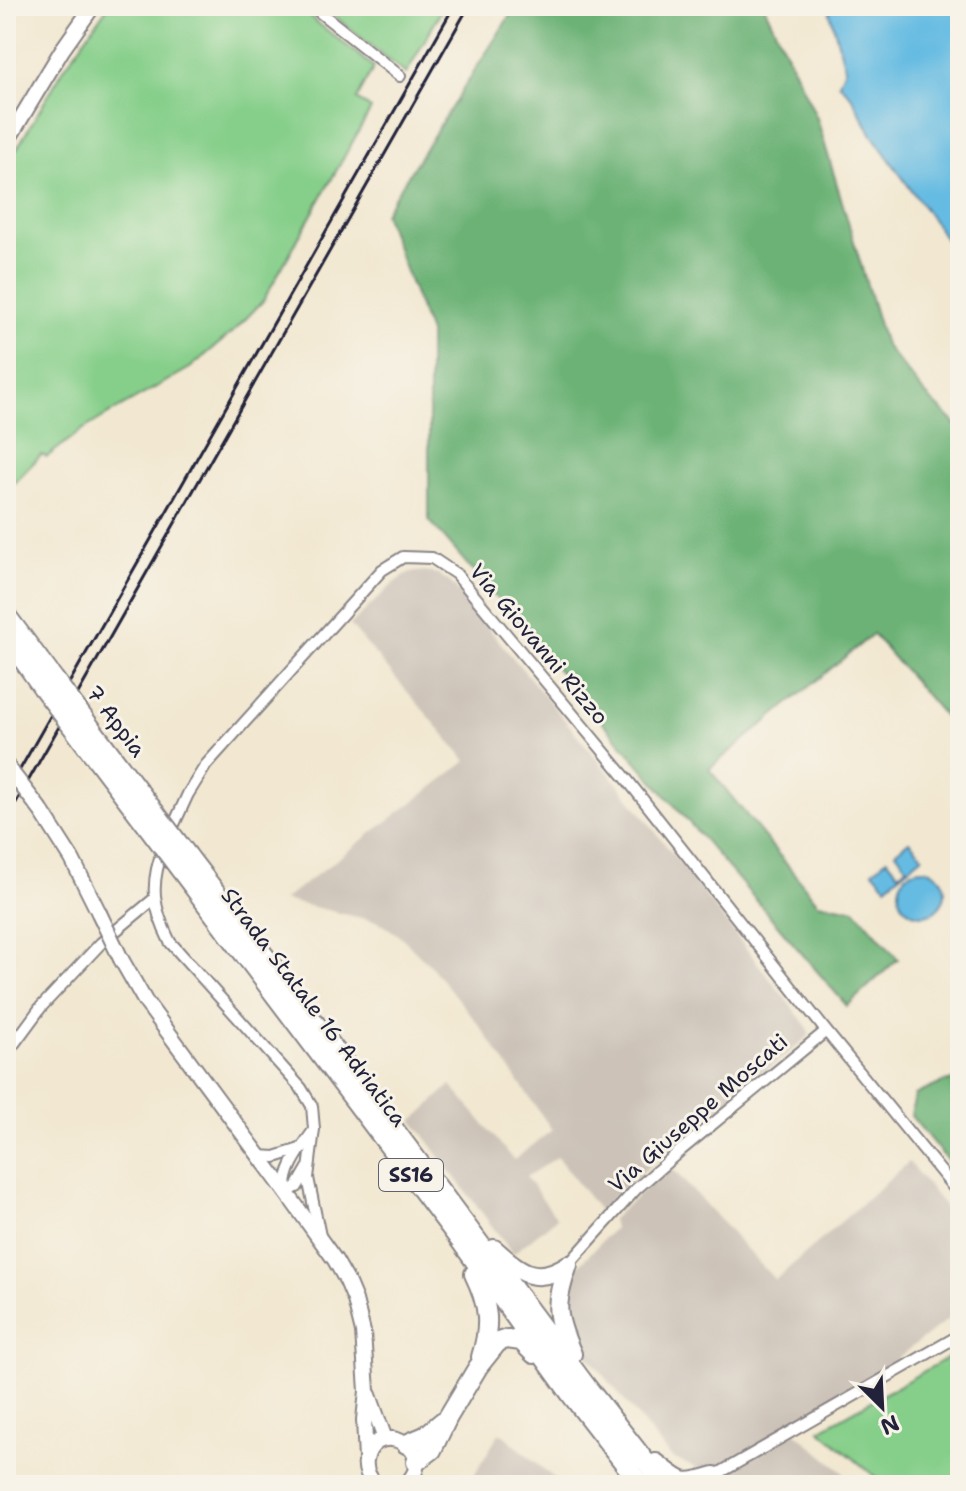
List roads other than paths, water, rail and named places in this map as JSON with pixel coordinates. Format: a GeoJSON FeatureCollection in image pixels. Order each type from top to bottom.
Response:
{"type":"FeatureCollection","features":[{"type":"Feature","properties":{"kind":"highway","name":"7 Appia"},"geometry":{"type":"LineString","coordinates":[[6,615],[48,683],[183,862]]}},
{"type":"Feature","properties":{"kind":"highway","name":"SS16"},"geometry":{"type":"LineString","coordinates":[[6,636],[48,683]]}},
{"type":"Feature","properties":{"kind":"highway","name":"Strada Statale 16 Adriatica"},"geometry":{"type":"LineString","coordinates":[[183,862],[462,1231],[580,1392],[641,1485]]}},
{"type":"Feature","properties":{"kind":"highway"},"geometry":{"type":"LineString","coordinates":[[462,1231],[527,1273],[543,1276],[568,1265]]}},
{"type":"Feature","properties":{"kind":"highway"},"geometry":{"type":"LineString","coordinates":[[462,1231],[487,1311],[487,1335],[478,1367]]}},
{"type":"Feature","properties":{"kind":"highway"},"geometry":{"type":"LineString","coordinates":[[568,1265],[557,1306],[559,1325],[580,1392]]}},
{"type":"Feature","properties":{"kind":"highway"},"geometry":{"type":"LineString","coordinates":[[416,1462],[432,1450],[478,1367],[498,1342],[507,1339],[521,1341],[580,1392]]}},
{"type":"Feature","properties":{"kind":"highway","name":"Strada Statale 16 Adriatica"},"geometry":{"type":"LineString","coordinates":[[580,1392],[631,1444],[664,1485]]}},
{"type":"Feature","properties":{"kind":"highway"},"geometry":{"type":"LineString","coordinates":[[406,1444],[425,1436],[448,1417]]}},
{"type":"Feature","properties":{"kind":"highway"},"geometry":{"type":"LineString","coordinates":[[631,1444],[679,1481],[711,1481]]}},
{"type":"Feature","properties":{"kind":"street"},"geometry":{"type":"LineString","coordinates":[[6,143],[62,50],[93,6]]}},
{"type":"Feature","properties":{"kind":"street"},"geometry":{"type":"LineString","coordinates":[[312,6],[400,76]]}},
{"type":"Feature","properties":{"kind":"street","name":"Via Giovanni Rizzo"},"geometry":{"type":"LineString","coordinates":[[320,1240],[308,1178],[314,1129],[312,1106],[301,1088],[170,942],[159,920],[154,899],[155,878],[162,852],[188,794],[206,765],[382,570],[403,557],[432,558],[456,574],[625,777],[960,1195]]}},
{"type":"Feature","properties":{"kind":"street"},"geometry":{"type":"LineString","coordinates":[[6,765],[42,812],[72,859],[145,1001],[286,1192],[347,1281],[363,1332],[367,1391],[364,1420],[366,1459],[371,1483]]}},
{"type":"Feature","properties":{"kind":"street"},"geometry":{"type":"LineString","coordinates":[[10,1049],[41,1007],[101,943],[154,899]]}},
{"type":"Feature","properties":{"kind":"street","name":"Via Giuseppe Moscati"},"geometry":{"type":"LineString","coordinates":[[568,1265],[636,1189],[826,1031]]}},
{"type":"Feature","properties":{"kind":"street"},"geometry":{"type":"LineString","coordinates":[[286,1192],[285,1181],[291,1166],[314,1129]]}},
{"type":"Feature","properties":{"kind":"street"},"geometry":{"type":"LineString","coordinates":[[259,1156],[275,1157],[302,1148]]}},
{"type":"Feature","properties":{"kind":"street"},"geometry":{"type":"LineString","coordinates":[[286,1192],[297,1187],[309,1166]]}},
{"type":"Feature","properties":{"kind":"street"},"geometry":{"type":"LineString","coordinates":[[711,1481],[960,1335]]}},
{"type":"Feature","properties":{"kind":"street"},"geometry":{"type":"LineString","coordinates":[[367,1391],[385,1439]]}},
{"type":"Feature","properties":{"kind":"street"},"geometry":{"type":"LineString","coordinates":[[366,1459],[373,1446],[385,1439],[406,1444],[415,1455],[416,1462],[414,1474],[405,1485]]}},
{"type":"Feature","properties":{"kind":"water"},"geometry":{"type":"Polygon","coordinates":[[[828,6],[960,6],[960,264],[937,226],[872,135],[851,96],[839,83],[845,68],[828,6]]]}},
{"type":"Feature","properties":{"kind":"water"},"geometry":{"type":"Polygon","coordinates":[[[909,841],[923,856],[886,886],[873,871],[887,859],[899,873],[907,867],[896,852],[909,841]]]}},
{"type":"Feature","properties":{"kind":"water"},"geometry":{"type":"Polygon","coordinates":[[[922,869],[938,876],[945,892],[938,908],[922,915],[906,908],[899,892],[906,876],[922,869]]]}},
{"type":"Feature","properties":{"kind":"railway"},"geometry":{"type":"LineString","coordinates":[[6,794],[454,6]]}},
{"type":"Feature","properties":{"kind":"railway"},"geometry":{"type":"LineString","coordinates":[[6,820],[469,6]]}}]}
